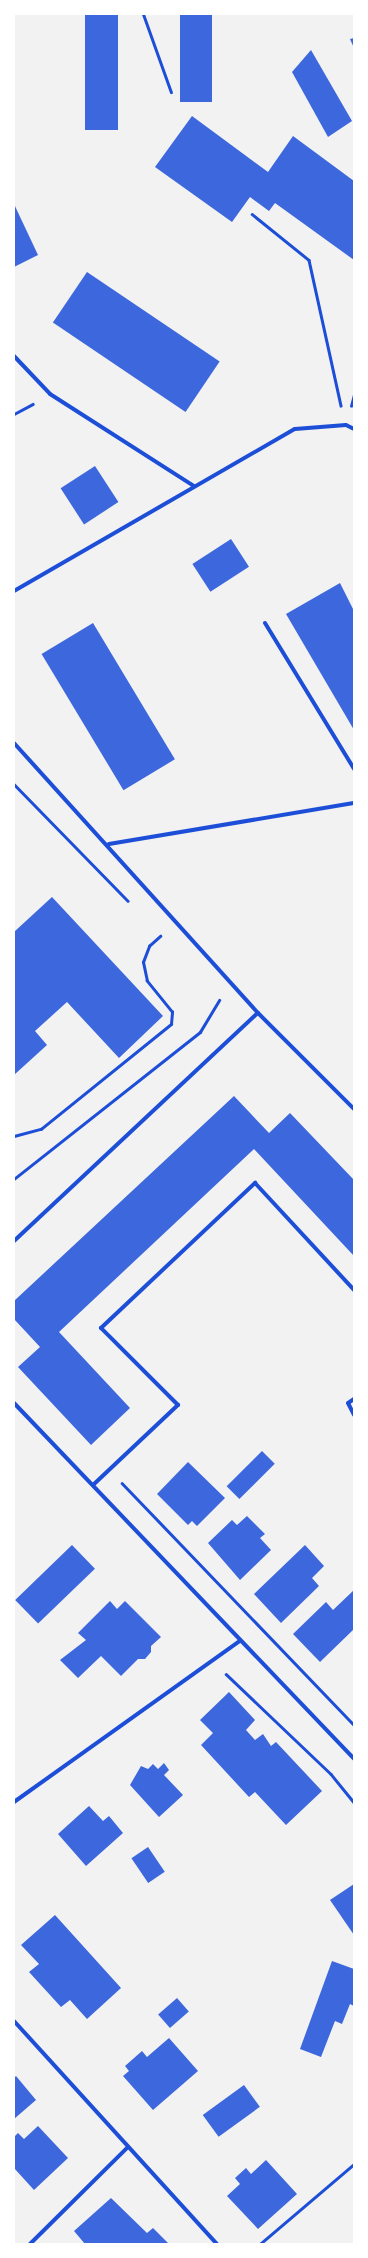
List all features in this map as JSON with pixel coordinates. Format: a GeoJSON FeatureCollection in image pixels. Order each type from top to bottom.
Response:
{"type":"FeatureCollection","features":[{"type":"Feature","properties":{"kind":"street"},"geometry":{"type":"LineString","coordinates":[[14,356],[50,394],[194,486]]}},
{"type":"Feature","properties":{"kind":"street"},"geometry":{"type":"LineString","coordinates":[[14,591],[295,428],[346,425],[354,429]]}},
{"type":"Feature","properties":{"kind":"street"},"geometry":{"type":"LineString","coordinates":[[265,623],[354,768]]}},
{"type":"Feature","properties":{"kind":"street"},"geometry":{"type":"LineString","coordinates":[[14,743],[109,844],[258,1014],[354,1109]]}},
{"type":"Feature","properties":{"kind":"street"},"geometry":{"type":"LineString","coordinates":[[109,844],[354,803]]}},
{"type":"Feature","properties":{"kind":"street"},"geometry":{"type":"LineString","coordinates":[[14,1241],[258,1014]]}},
{"type":"Feature","properties":{"kind":"street"},"geometry":{"type":"LineString","coordinates":[[93,1485],[178,1405],[102,1328],[255,1183],[354,1290]]}},
{"type":"Feature","properties":{"kind":"street"},"geometry":{"type":"LineString","coordinates":[[354,1399],[348,1403],[354,1415]]}},
{"type":"Feature","properties":{"kind":"street"},"geometry":{"type":"LineString","coordinates":[[14,1402],[354,1759]]}},
{"type":"Feature","properties":{"kind":"street"},"geometry":{"type":"LineString","coordinates":[[14,1802],[240,1641]]}},
{"type":"Feature","properties":{"kind":"street"},"geometry":{"type":"LineString","coordinates":[[14,2021],[217,2244]]}},
{"type":"Feature","properties":{"kind":"street"},"geometry":{"type":"LineString","coordinates":[[30,2244],[128,2147]]}},
{"type":"Feature","properties":{"kind":"lane"},"geometry":{"type":"LineString","coordinates":[[143,14],[171,92]]}},
{"type":"Feature","properties":{"kind":"path"},"geometry":{"type":"LineString","coordinates":[[252,214],[309,260],[346,425]]}},
{"type":"Feature","properties":{"kind":"path"},"geometry":{"type":"LineString","coordinates":[[346,425],[354,395]]}},
{"type":"Feature","properties":{"kind":"path"},"geometry":{"type":"LineString","coordinates":[[14,784],[130,904]]}},
{"type":"Feature","properties":{"kind":"path"},"geometry":{"type":"LineString","coordinates":[[155,930],[165,941]]}},
{"type":"Feature","properties":{"kind":"path"},"geometry":{"type":"LineString","coordinates":[[14,1136],[42,1129],[171,1024],[172,1012],[147,981],[143,962],[148,946],[160,936]]}},
{"type":"Feature","properties":{"kind":"path"},"geometry":{"type":"LineString","coordinates":[[14,1179],[200,1032],[220,1002],[215,996]]}},
{"type":"Feature","properties":{"kind":"path"},"geometry":{"type":"LineString","coordinates":[[110,1470],[354,1725]]}},
{"type":"Feature","properties":{"kind":"path"},"geometry":{"type":"LineString","coordinates":[[236,1683],[331,1774],[354,1802]]}},
{"type":"Feature","properties":{"kind":"path"},"geometry":{"type":"LineString","coordinates":[[260,2244],[354,2164]]}},
{"type":"Feature","properties":{"kind":"building"},"geometry":{"type":"Polygon","coordinates":[[[85,14],[118,14],[118,130],[85,130],[85,14]]]}},
{"type":"Feature","properties":{"kind":"building"},"geometry":{"type":"Polygon","coordinates":[[[180,14],[212,14],[212,102],[180,102],[180,14]]]}},
{"type":"Feature","properties":{"kind":"building"},"geometry":{"type":"Polygon","coordinates":[[[354,38],[354,48],[350,39],[354,38]]]}},
{"type":"Feature","properties":{"kind":"building"},"geometry":{"type":"Polygon","coordinates":[[[311,50],[352,121],[328,137],[292,72],[311,50]]]}},
{"type":"Feature","properties":{"kind":"building"},"geometry":{"type":"Polygon","coordinates":[[[192,116],[268,172],[293,136],[354,181],[354,260],[275,203],[269,211],[250,197],[232,222],[155,167],[192,116]]]}},
{"type":"Feature","properties":{"kind":"building"},"geometry":{"type":"Polygon","coordinates":[[[14,204],[38,255],[14,267],[14,204]]]}},
{"type":"Feature","properties":{"kind":"building"},"geometry":{"type":"Polygon","coordinates":[[[87,272],[220,361],[186,412],[53,323],[87,272]]]}},
{"type":"Feature","properties":{"kind":"building"},"geometry":{"type":"Polygon","coordinates":[[[95,466],[118,502],[84,524],[61,488],[95,466]]]}},
{"type":"Feature","properties":{"kind":"building"},"geometry":{"type":"Polygon","coordinates":[[[231,539],[249,567],[210,592],[192,564],[231,539]]]}},
{"type":"Feature","properties":{"kind":"building"},"geometry":{"type":"Polygon","coordinates":[[[340,583],[354,611],[354,730],[286,614],[340,583]]]}},
{"type":"Feature","properties":{"kind":"building"},"geometry":{"type":"Polygon","coordinates":[[[93,623],[175,759],[123,790],[42,654],[93,623]]]}},
{"type":"Feature","properties":{"kind":"building"},"geometry":{"type":"Polygon","coordinates":[[[52,897],[163,1016],[119,1058],[67,1002],[35,1031],[47,1045],[14,1075],[14,932],[52,897]]]}},
{"type":"Feature","properties":{"kind":"building"},"geometry":{"type":"Polygon","coordinates":[[[234,1096],[269,1133],[290,1113],[354,1180],[354,1256],[254,1149],[59,1332],[130,1408],[91,1445],[18,1367],[40,1347],[14,1319],[14,1301],[234,1096]]]}},
{"type":"Feature","properties":{"kind":"building"},"geometry":{"type":"Polygon","coordinates":[[[262,1451],[275,1464],[239,1499],[227,1486],[262,1451]]]}},
{"type":"Feature","properties":{"kind":"building"},"geometry":{"type":"Polygon","coordinates":[[[188,1462],[225,1498],[197,1526],[192,1521],[188,1525],[157,1494],[188,1462]]]}},
{"type":"Feature","properties":{"kind":"building"},"geometry":{"type":"Polygon","coordinates":[[[247,1516],[265,1534],[260,1538],[271,1550],[240,1580],[208,1543],[232,1520],[237,1525],[247,1516]]]}},
{"type":"Feature","properties":{"kind":"building"},"geometry":{"type":"Polygon","coordinates":[[[72,1545],[95,1569],[38,1624],[15,1600],[72,1545]]]}},
{"type":"Feature","properties":{"kind":"building"},"geometry":{"type":"Polygon","coordinates":[[[305,1545],[324,1566],[312,1578],[319,1586],[281,1623],[254,1594],[305,1545]]]}},
{"type":"Feature","properties":{"kind":"building"},"geometry":{"type":"Polygon","coordinates":[[[354,1590],[354,1629],[320,1662],[293,1634],[326,1602],[333,1610],[354,1590]]]}},
{"type":"Feature","properties":{"kind":"building"},"geometry":{"type":"Polygon","coordinates":[[[110,1601],[117,1609],[125,1601],[161,1637],[151,1646],[151,1652],[145,1659],[138,1659],[121,1676],[101,1656],[78,1678],[60,1660],[86,1640],[78,1633],[110,1601]]]}},
{"type":"Feature","properties":{"kind":"building"},"geometry":{"type":"Polygon","coordinates":[[[229,1692],[255,1720],[246,1730],[255,1740],[263,1734],[271,1746],[276,1742],[322,1791],[286,1825],[255,1792],[249,1797],[201,1745],[213,1733],[200,1720],[229,1692]]]}},
{"type":"Feature","properties":{"kind":"building"},"geometry":{"type":"Polygon","coordinates":[[[164,1763],[169,1770],[164,1775],[183,1795],[159,1817],[130,1785],[141,1766],[148,1769],[153,1764],[158,1769],[164,1763]]]}},
{"type":"Feature","properties":{"kind":"building"},"geometry":{"type":"Polygon","coordinates":[[[89,1806],[103,1821],[109,1816],[123,1833],[86,1866],[58,1834],[89,1806]]]}},
{"type":"Feature","properties":{"kind":"building"},"geometry":{"type":"Polygon","coordinates":[[[148,1847],[165,1872],[148,1883],[131,1858],[148,1847]]]}},
{"type":"Feature","properties":{"kind":"building"},"geometry":{"type":"Polygon","coordinates":[[[354,1884],[354,1935],[330,1900],[354,1884]]]}},
{"type":"Feature","properties":{"kind":"building"},"geometry":{"type":"Polygon","coordinates":[[[55,1915],[121,1988],[87,2019],[70,2000],[61,2007],[29,1972],[39,1964],[21,1945],[55,1915]]]}},
{"type":"Feature","properties":{"kind":"building"},"geometry":{"type":"Polygon","coordinates":[[[332,1961],[354,1969],[354,2006],[350,2004],[342,2024],[335,2021],[321,2057],[300,2049],[332,1961]]]}},
{"type":"Feature","properties":{"kind":"building"},"geometry":{"type":"Polygon","coordinates":[[[177,1998],[189,2012],[170,2028],[158,2014],[177,1998]]]}},
{"type":"Feature","properties":{"kind":"building"},"geometry":{"type":"Polygon","coordinates":[[[169,2038],[198,2071],[153,2110],[123,2076],[129,2071],[125,2066],[142,2051],[147,2057],[169,2038]]]}},
{"type":"Feature","properties":{"kind":"building"},"geometry":{"type":"Polygon","coordinates":[[[16,2076],[36,2100],[14,2119],[14,2078],[16,2076]]]}},
{"type":"Feature","properties":{"kind":"building"},"geometry":{"type":"Polygon","coordinates":[[[244,2085],[260,2107],[219,2137],[203,2115],[244,2085]]]}},
{"type":"Feature","properties":{"kind":"building"},"geometry":{"type":"Polygon","coordinates":[[[38,2126],[68,2158],[34,2190],[14,2168],[14,2137],[18,2133],[24,2139],[38,2126]]]}},
{"type":"Feature","properties":{"kind":"building"},"geometry":{"type":"Polygon","coordinates":[[[266,2160],[297,2194],[258,2229],[227,2196],[240,2184],[235,2178],[246,2168],[251,2174],[266,2160]]]}},
{"type":"Feature","properties":{"kind":"building"},"geometry":{"type":"Polygon","coordinates":[[[111,2198],[147,2233],[153,2228],[169,2244],[85,2244],[74,2231],[111,2198]]]}}]}
